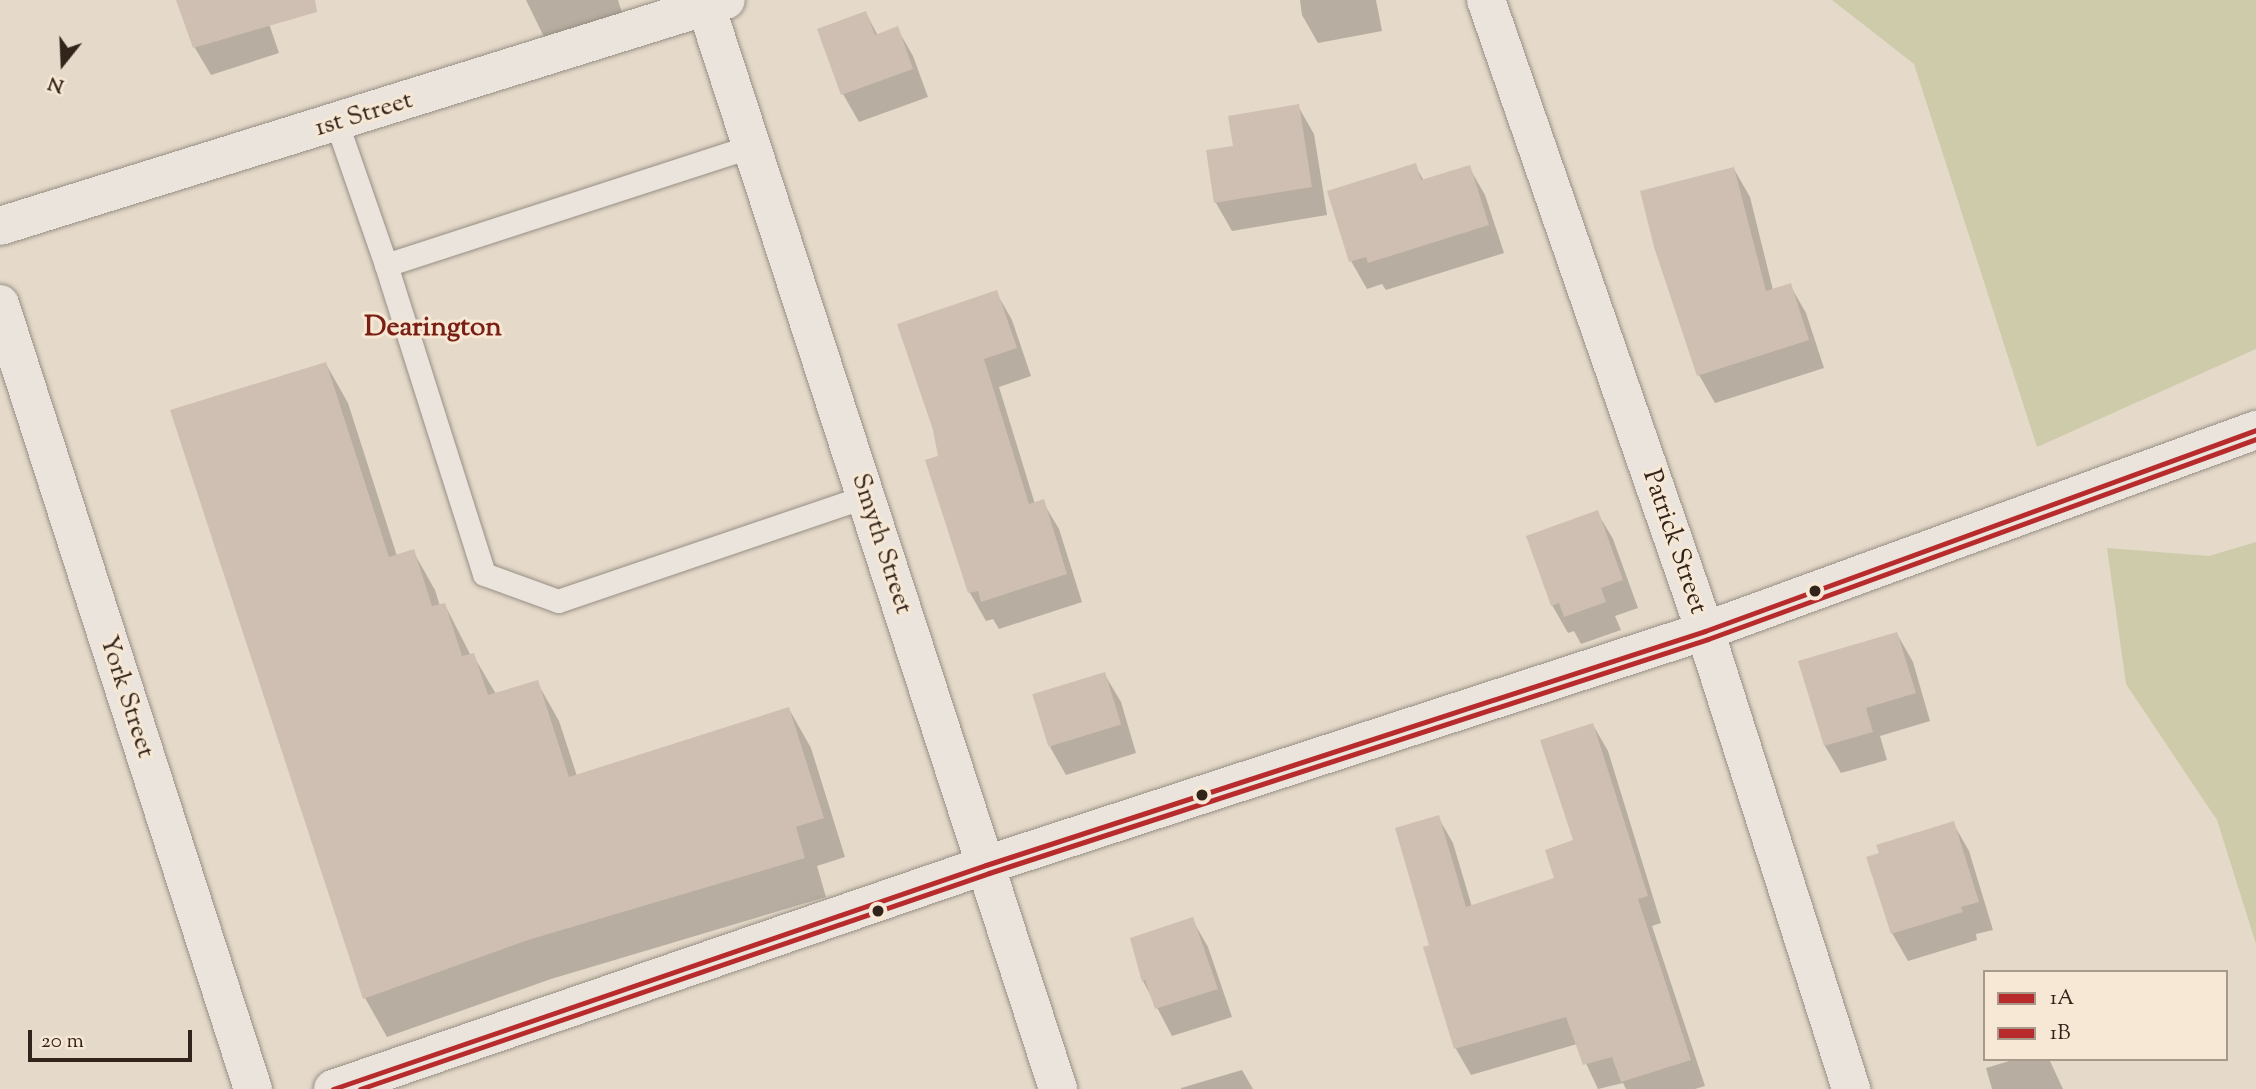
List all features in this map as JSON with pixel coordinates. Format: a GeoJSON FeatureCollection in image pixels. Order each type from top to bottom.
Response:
{"type":"FeatureCollection","features":[{"type":"Feature","properties":{"kind":"street","name":"Patrick Street"},"geometry":{"type":"LineString","coordinates":[[1486,0],[1705,631],[1851,1089]]}},
{"type":"Feature","properties":{"kind":"street","name":"1st Street"},"geometry":{"type":"LineString","coordinates":[[0,226],[337,124],[712,2]]}},
{"type":"Feature","properties":{"kind":"street","name":"Smyth Street"},"geometry":{"type":"LineString","coordinates":[[712,2],[752,146],[1058,1089]]}},
{"type":"Feature","properties":{"kind":"street","name":"York Street"},"geometry":{"type":"LineString","coordinates":[[0,304],[253,1089]]}},
{"type":"Feature","properties":{"kind":"street"},"geometry":{"type":"LineString","coordinates":[[333,1089],[986,865],[1705,631],[2256,430]]}},
{"type":"Feature","properties":{"kind":"lane"},"geometry":{"type":"LineString","coordinates":[[337,124],[386,265],[484,574],[558,601],[866,496]]}},
{"type":"Feature","properties":{"kind":"lane"},"geometry":{"type":"LineString","coordinates":[[386,265],[752,146]]}},
{"type":"Feature","properties":{"kind":"shaded area"},"geometry":{"type":"Polygon","coordinates":[[[1832,0],[2256,0],[2256,349],[2037,447],[1914,64],[1832,0]]]}},
{"type":"Feature","properties":{"kind":"shaded area"},"geometry":{"type":"Polygon","coordinates":[[[2256,542],[2256,944],[2217,820],[2126,684],[2107,548],[2209,556],[2256,542]]]}},
{"type":"Feature","properties":{"kind":"building"},"geometry":{"type":"Polygon","coordinates":[[[176,0],[315,0],[317,12],[193,48],[176,0]]]}},
{"type":"Feature","properties":{"kind":"building"},"geometry":{"type":"Polygon","coordinates":[[[866,11],[875,35],[898,26],[913,69],[841,95],[817,29],[866,11]]]}},
{"type":"Feature","properties":{"kind":"building"},"geometry":{"type":"Polygon","coordinates":[[[1299,104],[1312,187],[1214,203],[1206,150],[1233,146],[1228,116],[1299,104]]]}},
{"type":"Feature","properties":{"kind":"building"},"geometry":{"type":"Polygon","coordinates":[[[1416,163],[1421,180],[1470,165],[1489,225],[1368,263],[1366,257],[1349,262],[1327,191],[1416,163]]]}},
{"type":"Feature","properties":{"kind":"building"},"geometry":{"type":"Polygon","coordinates":[[[1734,167],[1766,291],[1791,283],[1809,340],[1697,376],[1654,247],[1640,191],[1734,167]]]}},
{"type":"Feature","properties":{"kind":"building"},"geometry":{"type":"Polygon","coordinates":[[[997,290],[1017,348],[984,359],[1029,504],[1044,499],[1067,574],[981,602],[978,591],[968,593],[925,460],[938,456],[933,430],[897,324],[997,290]]]}},
{"type":"Feature","properties":{"kind":"building"},"geometry":{"type":"Polygon","coordinates":[[[326,362],[389,557],[414,549],[432,606],[445,603],[462,656],[474,653],[488,695],[538,680],[569,777],[789,707],[824,818],[796,827],[805,858],[528,940],[363,999],[170,410],[326,362]]]}},
{"type":"Feature","properties":{"kind":"building"},"geometry":{"type":"Polygon","coordinates":[[[1598,510],[1623,580],[1601,588],[1606,602],[1564,617],[1559,603],[1551,606],[1526,536],[1598,510]]]}},
{"type":"Feature","properties":{"kind":"building"},"geometry":{"type":"Polygon","coordinates":[[[1897,632],[1916,693],[1866,708],[1873,732],[1824,746],[1798,661],[1897,632]]]}},
{"type":"Feature","properties":{"kind":"building"},"geometry":{"type":"Polygon","coordinates":[[[1105,672],[1121,725],[1048,747],[1032,694],[1105,672]]]}},
{"type":"Feature","properties":{"kind":"building"},"geometry":{"type":"Polygon","coordinates":[[[1593,723],[1648,896],[1638,899],[1691,1060],[1621,1082],[1612,1057],[1583,1065],[1566,1017],[1454,1049],[1423,947],[1429,945],[1395,828],[1439,815],[1466,907],[1554,878],[1545,850],[1573,840],[1540,740],[1593,723]]]}},
{"type":"Feature","properties":{"kind":"building"},"geometry":{"type":"Polygon","coordinates":[[[1954,821],[1979,902],[1961,907],[1963,912],[1891,934],[1866,857],[1879,853],[1876,845],[1954,821]]]}},
{"type":"Feature","properties":{"kind":"building"},"geometry":{"type":"Polygon","coordinates":[[[1193,917],[1218,989],[1155,1009],[1145,980],[1142,982],[1130,938],[1193,917]]]}},
{"type":"Feature","properties":{"kind":"transit line","name":"1A"},"geometry":{"type":"LineString","coordinates":[[333,1089],[986,865],[1705,631],[2256,430]]}},
{"type":"Feature","properties":{"kind":"transit line","name":"1B"},"geometry":{"type":"LineString","coordinates":[[360,1089],[989,873],[1708,639],[2256,439]]}},
{"type":"Feature","properties":{"kind":"district","name":"Dearington"},"geometry":{"type":"Point","coordinates":[433,328]}}]}
